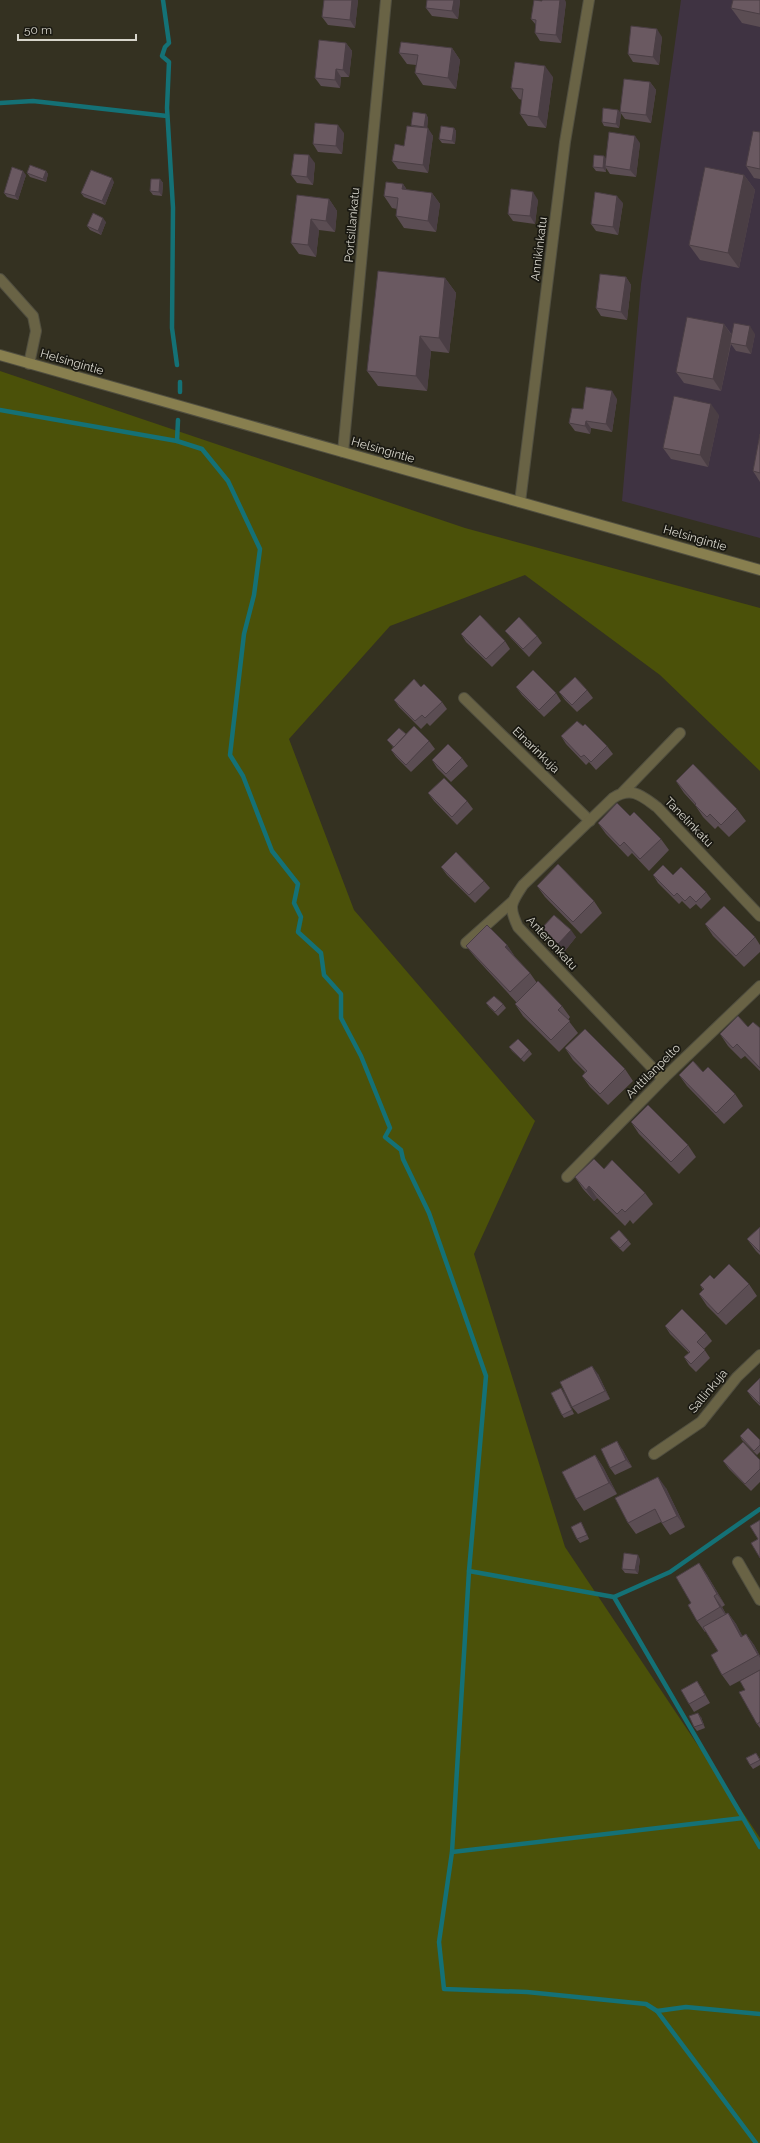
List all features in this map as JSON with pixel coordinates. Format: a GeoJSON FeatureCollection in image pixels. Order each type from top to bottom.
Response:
{"type":"FeatureCollection","features":[{"type":"Feature","properties":{"kind":"main road","name":"Helsingintie"},"geometry":{"type":"LineString","coordinates":[[0,355],[760,570]]}},
{"type":"Feature","properties":{"kind":"street","name":"Portsillankatu"},"geometry":{"type":"LineString","coordinates":[[343,452],[386,0]]}},
{"type":"Feature","properties":{"kind":"street","name":"Annikinkatu"},"geometry":{"type":"LineString","coordinates":[[520,502],[565,142],[589,0]]}},
{"type":"Feature","properties":{"kind":"street"},"geometry":{"type":"LineString","coordinates":[[0,279],[33,316],[36,331],[29,364]]}},
{"type":"Feature","properties":{"kind":"street","name":"Einarinkuja"},"geometry":{"type":"LineString","coordinates":[[464,698],[590,821]]}},
{"type":"Feature","properties":{"kind":"street"},"geometry":{"type":"LineString","coordinates":[[466,943],[512,902],[523,885],[613,798],[623,792],[680,733]]}},
{"type":"Feature","properties":{"kind":"street","name":"Tanelinkatu"},"geometry":{"type":"LineString","coordinates":[[623,792],[640,794],[657,807],[760,916]]}},
{"type":"Feature","properties":{"kind":"street","name":"Anteronkatu"},"geometry":{"type":"LineString","coordinates":[[512,902],[512,916],[518,927],[663,1079]]}},
{"type":"Feature","properties":{"kind":"street","name":"Anttilanpelto"},"geometry":{"type":"LineString","coordinates":[[566,1177],[663,1079],[760,986]]}},
{"type":"Feature","properties":{"kind":"street","name":"Sallinkuja"},"geometry":{"type":"LineString","coordinates":[[654,1454],[701,1422],[737,1377],[760,1355]]}},
{"type":"Feature","properties":{"kind":"street"},"geometry":{"type":"LineString","coordinates":[[738,1562],[760,1600]]}},
{"type":"Feature","properties":{"kind":"shaded area"},"geometry":{"type":"Polygon","coordinates":[[[681,0],[760,0],[760,538],[622,501],[641,284],[681,0]]]}},
{"type":"Feature","properties":{"kind":"green space"},"geometry":{"type":"Polygon","coordinates":[[[0,371],[465,528],[760,608],[760,771],[660,675],[525,575],[390,626],[289,739],[354,910],[535,1121],[474,1254],[565,1547],[760,1838],[760,2143],[0,2143],[0,371]]]}},
{"type":"Feature","properties":{"kind":"building"},"geometry":{"type":"Polygon","coordinates":[[[324,0],[352,0],[350,20],[322,17],[324,0]]]}},
{"type":"Feature","properties":{"kind":"building"},"geometry":{"type":"Polygon","coordinates":[[[427,0],[454,0],[452,11],[426,8],[427,0]]]}},
{"type":"Feature","properties":{"kind":"building"},"geometry":{"type":"Polygon","coordinates":[[[534,0],[560,0],[556,35],[535,33],[536,20],[531,19],[534,0]]]}},
{"type":"Feature","properties":{"kind":"building"},"geometry":{"type":"Polygon","coordinates":[[[733,0],[760,0],[760,14],[731,8],[733,0]]]}},
{"type":"Feature","properties":{"kind":"building"},"geometry":{"type":"Polygon","coordinates":[[[631,26],[657,29],[653,57],[628,54],[631,26]]]}},
{"type":"Feature","properties":{"kind":"building"},"geometry":{"type":"Polygon","coordinates":[[[319,40],[346,43],[343,70],[336,69],[335,80],[315,78],[319,40]]]}},
{"type":"Feature","properties":{"kind":"building"},"geometry":{"type":"Polygon","coordinates":[[[401,42],[452,48],[448,78],[415,73],[418,55],[399,53],[401,42]]]}},
{"type":"Feature","properties":{"kind":"building"},"geometry":{"type":"Polygon","coordinates":[[[515,62],[545,66],[538,117],[520,114],[523,89],[511,88],[515,62]]]}},
{"type":"Feature","properties":{"kind":"building"},"geometry":{"type":"Polygon","coordinates":[[[624,79],[650,82],[646,115],[620,112],[624,79]]]}},
{"type":"Feature","properties":{"kind":"building"},"geometry":{"type":"Polygon","coordinates":[[[603,108],[618,110],[616,124],[602,122],[603,108]]]}},
{"type":"Feature","properties":{"kind":"building"},"geometry":{"type":"Polygon","coordinates":[[[413,112],[426,114],[424,127],[411,125],[413,112]]]}},
{"type":"Feature","properties":{"kind":"building"},"geometry":{"type":"Polygon","coordinates":[[[315,123],[338,125],[336,146],[313,144],[315,123]]]}},
{"type":"Feature","properties":{"kind":"building"},"geometry":{"type":"Polygon","coordinates":[[[407,126],[428,128],[423,165],[392,161],[395,144],[404,146],[407,126]]]}},
{"type":"Feature","properties":{"kind":"building"},"geometry":{"type":"Polygon","coordinates":[[[441,126],[454,128],[452,141],[439,139],[441,126]]]}},
{"type":"Feature","properties":{"kind":"building"},"geometry":{"type":"Polygon","coordinates":[[[753,131],[760,132],[760,169],[746,166],[753,131]]]}},
{"type":"Feature","properties":{"kind":"building"},"geometry":{"type":"Polygon","coordinates":[[[609,132],[635,136],[630,170],[605,166],[609,132]]]}},
{"type":"Feature","properties":{"kind":"building"},"geometry":{"type":"Polygon","coordinates":[[[294,154],[309,155],[307,177],[291,175],[294,154]]]}},
{"type":"Feature","properties":{"kind":"building"},"geometry":{"type":"Polygon","coordinates":[[[594,155],[604,156],[603,168],[593,167],[594,155]]]}},
{"type":"Feature","properties":{"kind":"building"},"geometry":{"type":"Polygon","coordinates":[[[30,165],[46,171],[43,179],[27,173],[30,165]]]}},
{"type":"Feature","properties":{"kind":"building"},"geometry":{"type":"Polygon","coordinates":[[[12,167],[23,171],[15,196],[4,193],[12,167]]]}},
{"type":"Feature","properties":{"kind":"building"},"geometry":{"type":"Polygon","coordinates":[[[705,167],[744,175],[728,253],[689,245],[705,167]]]}},
{"type":"Feature","properties":{"kind":"building"},"geometry":{"type":"Polygon","coordinates":[[[91,170],[112,178],[102,201],[81,193],[91,170]]]}},
{"type":"Feature","properties":{"kind":"building"},"geometry":{"type":"Polygon","coordinates":[[[151,179],[160,179],[159,192],[150,191],[151,179]]]}},
{"type":"Feature","properties":{"kind":"building"},"geometry":{"type":"Polygon","coordinates":[[[386,182],[403,184],[402,189],[432,193],[428,221],[396,216],[398,198],[384,196],[386,182]]]}},
{"type":"Feature","properties":{"kind":"building"},"geometry":{"type":"Polygon","coordinates":[[[511,189],[533,192],[530,216],[508,214],[511,189]]]}},
{"type":"Feature","properties":{"kind":"building"},"geometry":{"type":"Polygon","coordinates":[[[595,192],[617,196],[613,227],[591,224],[595,192]]]}},
{"type":"Feature","properties":{"kind":"building"},"geometry":{"type":"Polygon","coordinates":[[[297,195],[329,199],[326,221],[311,219],[308,245],[291,243],[297,195]]]}},
{"type":"Feature","properties":{"kind":"building"},"geometry":{"type":"Polygon","coordinates":[[[93,213],[103,218],[98,231],[87,226],[93,213]]]}},
{"type":"Feature","properties":{"kind":"building"},"geometry":{"type":"Polygon","coordinates":[[[378,271],[445,278],[439,338],[420,336],[416,376],[367,371],[378,271]]]}},
{"type":"Feature","properties":{"kind":"building"},"geometry":{"type":"Polygon","coordinates":[[[600,274],[626,277],[621,312],[596,308],[600,274]]]}},
{"type":"Feature","properties":{"kind":"building"},"geometry":{"type":"Polygon","coordinates":[[[687,317],[724,324],[713,379],[676,372],[687,317]]]}},
{"type":"Feature","properties":{"kind":"building"},"geometry":{"type":"Polygon","coordinates":[[[734,323],[750,326],[746,346],[730,343],[734,323]]]}},
{"type":"Feature","properties":{"kind":"building"},"geometry":{"type":"Polygon","coordinates":[[[586,387],[612,391],[606,424],[586,421],[585,426],[569,423],[572,408],[583,409],[586,387]]]}},
{"type":"Feature","properties":{"kind":"building"},"geometry":{"type":"Polygon","coordinates":[[[674,396],[711,404],[700,455],[663,448],[674,396]]]}},
{"type":"Feature","properties":{"kind":"building"},"geometry":{"type":"Polygon","coordinates":[[[760,434],[760,473],[753,471],[760,434]]]}},
{"type":"Feature","properties":{"kind":"building"},"geometry":{"type":"Polygon","coordinates":[[[480,615],[505,641],[486,659],[461,634],[480,615]]]}},
{"type":"Feature","properties":{"kind":"building"},"geometry":{"type":"Polygon","coordinates":[[[519,617],[537,636],[523,649],[505,631],[519,617]]]}},
{"type":"Feature","properties":{"kind":"building"},"geometry":{"type":"Polygon","coordinates":[[[533,670],[556,693],[539,710],[516,687],[533,670]]]}},
{"type":"Feature","properties":{"kind":"building"},"geometry":{"type":"Polygon","coordinates":[[[575,677],[587,690],[572,705],[559,692],[575,677]]]}},
{"type":"Feature","properties":{"kind":"building"},"geometry":{"type":"Polygon","coordinates":[[[414,679],[421,687],[424,684],[442,702],[425,718],[422,715],[415,721],[394,700],[414,679]]]}},
{"type":"Feature","properties":{"kind":"building"},"geometry":{"type":"Polygon","coordinates":[[[577,721],[583,726],[585,724],[607,746],[591,762],[584,755],[581,757],[561,736],[577,721]]]}},
{"type":"Feature","properties":{"kind":"building"},"geometry":{"type":"Polygon","coordinates":[[[414,726],[429,741],[406,765],[391,750],[414,726]]]}},
{"type":"Feature","properties":{"kind":"building"},"geometry":{"type":"Polygon","coordinates":[[[399,728],[406,734],[394,747],[387,740],[399,728]]]}},
{"type":"Feature","properties":{"kind":"building"},"geometry":{"type":"Polygon","coordinates":[[[448,744],[462,758],[446,774],[432,760],[448,744]]]}},
{"type":"Feature","properties":{"kind":"building"},"geometry":{"type":"Polygon","coordinates":[[[693,764],[737,809],[721,825],[710,814],[707,817],[695,805],[696,804],[676,781],[693,764]]]}},
{"type":"Feature","properties":{"kind":"building"},"geometry":{"type":"Polygon","coordinates":[[[444,778],[467,801],[452,817],[428,793],[444,778]]]}},
{"type":"Feature","properties":{"kind":"building"},"geometry":{"type":"Polygon","coordinates":[[[617,803],[630,816],[634,812],[661,839],[640,859],[624,842],[620,846],[598,823],[617,803]]]}},
{"type":"Feature","properties":{"kind":"building"},"geometry":{"type":"Polygon","coordinates":[[[456,852],[484,881],[469,895],[441,867],[456,852]]]}},
{"type":"Feature","properties":{"kind":"building"},"geometry":{"type":"Polygon","coordinates":[[[558,864],[594,901],[573,922],[537,886],[558,864]]]}},
{"type":"Feature","properties":{"kind":"building"},"geometry":{"type":"Polygon","coordinates":[[[663,865],[673,875],[681,867],[706,892],[696,902],[690,896],[685,901],[677,893],[674,896],[653,875],[663,865]]]}},
{"type":"Feature","properties":{"kind":"building"},"geometry":{"type":"Polygon","coordinates":[[[724,906],[755,937],[736,956],[705,924],[724,906]]]}},
{"type":"Feature","properties":{"kind":"building"},"geometry":{"type":"Polygon","coordinates":[[[554,915],[571,930],[558,944],[541,929],[554,915]]]}},
{"type":"Feature","properties":{"kind":"building"},"geometry":{"type":"Polygon","coordinates":[[[487,925],[507,945],[505,947],[530,973],[510,992],[466,946],[487,925]]]}},
{"type":"Feature","properties":{"kind":"building"},"geometry":{"type":"Polygon","coordinates":[[[538,981],[562,1006],[558,1010],[570,1021],[551,1040],[515,1004],[538,981]]]}},
{"type":"Feature","properties":{"kind":"building"},"geometry":{"type":"Polygon","coordinates":[[[494,996],[503,1004],[495,1012],[486,1003],[494,996]]]}},
{"type":"Feature","properties":{"kind":"building"},"geometry":{"type":"Polygon","coordinates":[[[738,1016],[748,1027],[753,1022],[760,1028],[760,1068],[737,1044],[733,1048],[720,1034],[738,1016]]]}},
{"type":"Feature","properties":{"kind":"building"},"geometry":{"type":"Polygon","coordinates":[[[585,1029],[625,1069],[600,1094],[582,1076],[587,1071],[565,1048],[585,1029]]]}},
{"type":"Feature","properties":{"kind":"building"},"geometry":{"type":"Polygon","coordinates":[[[518,1039],[529,1050],[521,1059],[509,1047],[518,1039]]]}},
{"type":"Feature","properties":{"kind":"building"},"geometry":{"type":"Polygon","coordinates":[[[693,1061],[703,1072],[708,1067],[735,1094],[716,1113],[679,1075],[693,1061]]]}},
{"type":"Feature","properties":{"kind":"building"},"geometry":{"type":"Polygon","coordinates":[[[648,1105],[688,1145],[671,1162],[631,1122],[648,1105]]]}},
{"type":"Feature","properties":{"kind":"building"},"geometry":{"type":"Polygon","coordinates":[[[594,1159],[604,1169],[612,1160],[645,1193],[625,1212],[622,1209],[617,1214],[589,1186],[586,1190],[575,1177],[594,1159]]]}},
{"type":"Feature","properties":{"kind":"building"},"geometry":{"type":"Polygon","coordinates":[[[760,1227],[760,1252],[747,1239],[760,1227]]]}},
{"type":"Feature","properties":{"kind":"building"},"geometry":{"type":"Polygon","coordinates":[[[619,1230],[628,1240],[620,1248],[610,1238],[619,1230]]]}},
{"type":"Feature","properties":{"kind":"building"},"geometry":{"type":"Polygon","coordinates":[[[729,1264],[749,1284],[718,1314],[699,1294],[704,1289],[700,1285],[710,1275],[714,1279],[729,1264]]]}},
{"type":"Feature","properties":{"kind":"building"},"geometry":{"type":"Polygon","coordinates":[[[682,1309],[706,1333],[697,1342],[705,1350],[691,1364],[684,1357],[690,1352],[665,1326],[682,1309]]]}},
{"type":"Feature","properties":{"kind":"building"},"geometry":{"type":"Polygon","coordinates":[[[592,1366],[605,1391],[572,1407],[560,1382],[592,1366]]]}},
{"type":"Feature","properties":{"kind":"building"},"geometry":{"type":"Polygon","coordinates":[[[760,1378],[760,1404],[747,1391],[760,1378]]]}},
{"type":"Feature","properties":{"kind":"building"},"geometry":{"type":"Polygon","coordinates":[[[561,1388],[572,1410],[562,1415],[551,1393],[561,1388]]]}},
{"type":"Feature","properties":{"kind":"building"},"geometry":{"type":"Polygon","coordinates":[[[748,1428],[760,1440],[760,1445],[754,1451],[740,1436],[748,1428]]]}},
{"type":"Feature","properties":{"kind":"building"},"geometry":{"type":"Polygon","coordinates":[[[617,1441],[626,1460],[610,1468],[601,1449],[617,1441]]]}},
{"type":"Feature","properties":{"kind":"building"},"geometry":{"type":"Polygon","coordinates":[[[743,1442],[760,1460],[760,1469],[745,1484],[723,1461],[743,1442]]]}},
{"type":"Feature","properties":{"kind":"building"},"geometry":{"type":"Polygon","coordinates":[[[595,1455],[609,1483],[576,1499],[562,1472],[595,1455]]]}},
{"type":"Feature","properties":{"kind":"building"},"geometry":{"type":"Polygon","coordinates":[[[658,1477],[677,1516],[662,1523],[655,1509],[628,1523],[615,1498],[658,1477]]]}},
{"type":"Feature","properties":{"kind":"building"},"geometry":{"type":"Polygon","coordinates":[[[760,1520],[760,1558],[751,1543],[758,1539],[750,1526],[760,1520]]]}},
{"type":"Feature","properties":{"kind":"building"},"geometry":{"type":"Polygon","coordinates":[[[581,1522],[587,1535],[577,1539],[571,1527],[581,1522]]]}},
{"type":"Feature","properties":{"kind":"building"},"geometry":{"type":"Polygon","coordinates":[[[624,1553],[638,1555],[635,1570],[622,1569],[624,1553]]]}},
{"type":"Feature","properties":{"kind":"building"},"geometry":{"type":"Polygon","coordinates":[[[699,1563],[717,1594],[714,1596],[720,1607],[697,1621],[688,1605],[691,1603],[676,1577],[699,1563]]]}},
{"type":"Feature","properties":{"kind":"building"},"geometry":{"type":"Polygon","coordinates":[[[728,1613],[741,1637],[746,1634],[758,1655],[722,1675],[711,1655],[718,1651],[703,1627],[728,1613]]]}},
{"type":"Feature","properties":{"kind":"building"},"geometry":{"type":"Polygon","coordinates":[[[760,1670],[760,1722],[757,1724],[739,1692],[745,1690],[740,1681],[760,1670]]]}},
{"type":"Feature","properties":{"kind":"building"},"geometry":{"type":"Polygon","coordinates":[[[697,1681],[705,1695],[689,1704],[681,1690],[697,1681]]]}},
{"type":"Feature","properties":{"kind":"building"},"geometry":{"type":"Polygon","coordinates":[[[698,1713],[703,1724],[694,1727],[689,1716],[698,1713]]]}},
{"type":"Feature","properties":{"kind":"building"},"geometry":{"type":"Polygon","coordinates":[[[756,1753],[760,1760],[750,1765],[746,1758],[756,1753]]]}},
{"type":"Feature","properties":{"kind":"waterway"},"geometry":{"type":"LineString","coordinates":[[163,0],[169,43],[165,47],[162,56],[169,62],[167,108],[173,208],[172,328],[177,365]]}},
{"type":"Feature","properties":{"kind":"waterway"},"geometry":{"type":"LineString","coordinates":[[0,103],[33,101],[167,116]]}},
{"type":"Feature","properties":{"kind":"waterway"},"geometry":{"type":"LineString","coordinates":[[180,382],[180,392]]}},
{"type":"Feature","properties":{"kind":"waterway"},"geometry":{"type":"LineString","coordinates":[[0,410],[177,441],[202,449],[228,481],[260,549],[254,595],[244,634],[230,755],[243,776],[272,851],[298,884],[294,903],[301,917],[298,932],[321,953],[324,975],[341,994],[341,1018],[361,1056],[390,1128],[385,1137],[401,1150],[403,1159],[429,1213],[486,1376],[469,1571],[452,1852],[439,1942],[444,1989],[527,1992],[646,2004],[657,2011],[756,2143]]}},
{"type":"Feature","properties":{"kind":"waterway"},"geometry":{"type":"LineString","coordinates":[[177,441],[178,420]]}},
{"type":"Feature","properties":{"kind":"waterway"},"geometry":{"type":"LineString","coordinates":[[469,1571],[614,1597],[670,1572],[760,1509]]}},
{"type":"Feature","properties":{"kind":"waterway"},"geometry":{"type":"LineString","coordinates":[[614,1597],[760,1847]]}},
{"type":"Feature","properties":{"kind":"waterway"},"geometry":{"type":"LineString","coordinates":[[452,1852],[743,1818]]}},
{"type":"Feature","properties":{"kind":"waterway"},"geometry":{"type":"LineString","coordinates":[[657,2011],[686,2007],[760,2014]]}}]}
